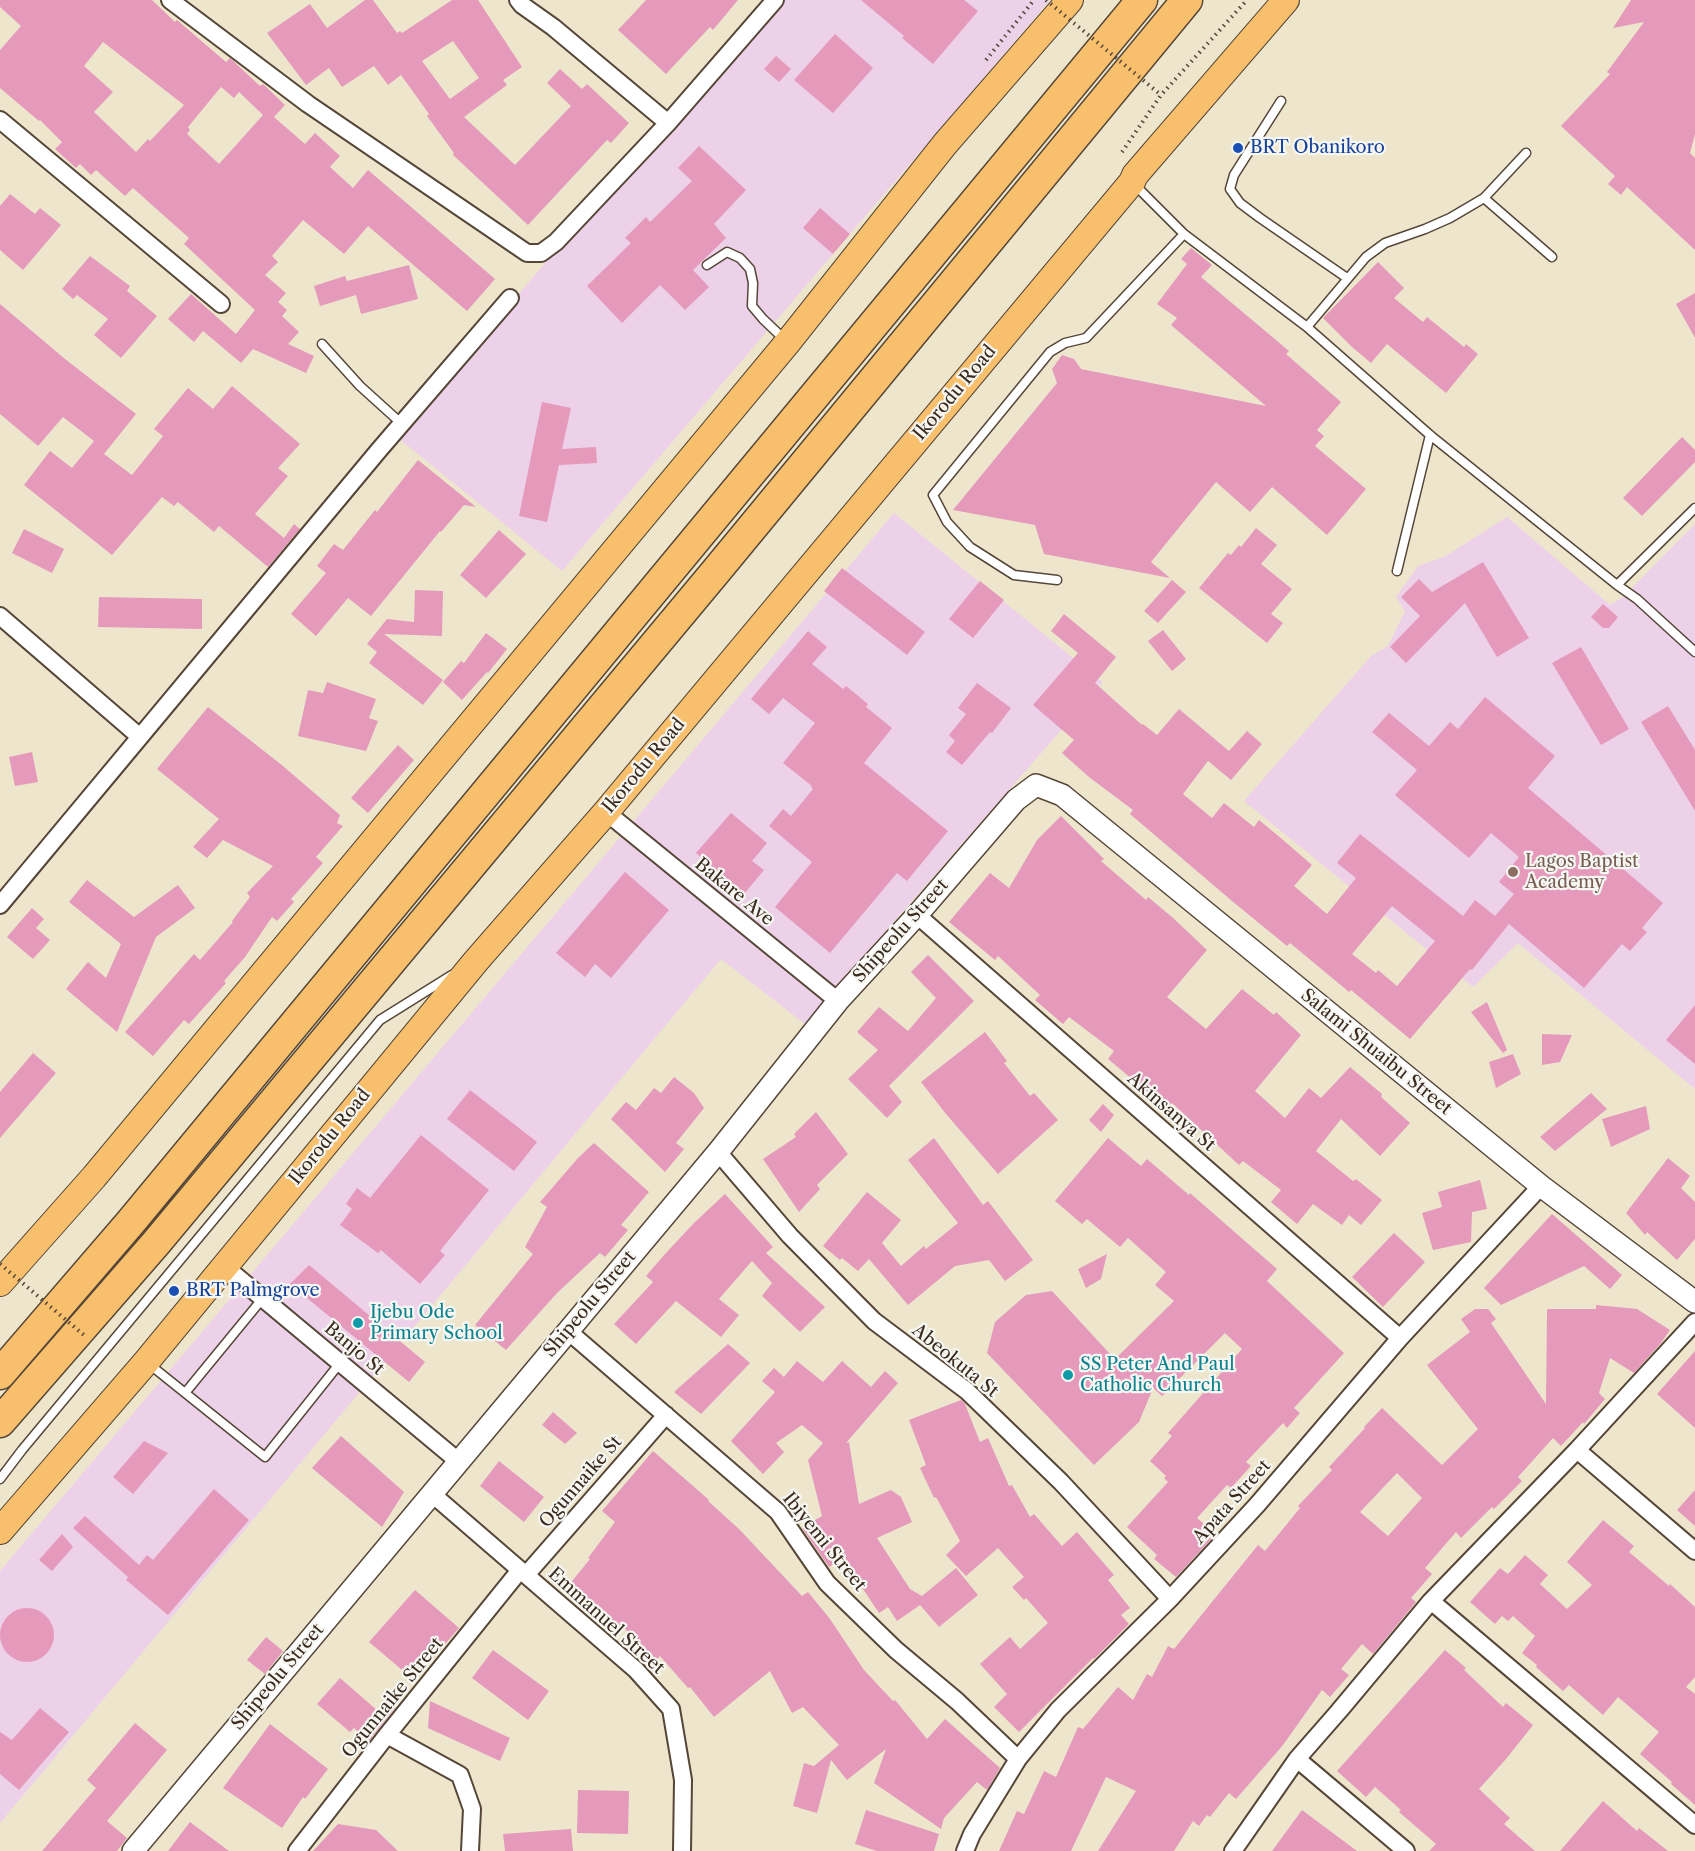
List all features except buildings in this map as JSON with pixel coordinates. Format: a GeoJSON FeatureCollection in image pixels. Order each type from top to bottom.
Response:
{"type":"FeatureCollection","features":[{"type":"Feature","properties":{"kind":"highway"},"geometry":{"type":"LineString","coordinates":[[0,1374],[137,1214],[1142,0]]}},
{"type":"Feature","properties":{"kind":"highway"},"geometry":{"type":"LineString","coordinates":[[0,1422],[156,1243],[686,607],[1187,0]]}},
{"type":"Feature","properties":{"kind":"main road"},"geometry":{"type":"LineString","coordinates":[[0,1283],[94,1177],[788,342],[945,144],[1070,0]]}},
{"type":"Feature","properties":{"kind":"main road","name":"Ikorodu Road"},"geometry":{"type":"LineString","coordinates":[[0,1531],[146,1362],[476,961],[606,812],[1132,182],[1135,175],[1286,0]]}},
{"type":"Feature","properties":{"kind":"street"},"geometry":{"type":"LineString","coordinates":[[170,0],[308,104],[527,252],[541,253],[556,242],[668,123],[775,0]]}},
{"type":"Feature","properties":{"kind":"street"},"geometry":{"type":"LineString","coordinates":[[518,0],[668,123]]}},
{"type":"Feature","properties":{"kind":"street"},"geometry":{"type":"LineString","coordinates":[[0,120],[221,304]]}},
{"type":"Feature","properties":{"kind":"street"},"geometry":{"type":"LineString","coordinates":[[0,905],[510,298]]}},
{"type":"Feature","properties":{"kind":"street"},"geometry":{"type":"LineString","coordinates":[[0,616],[140,737]]}},
{"type":"Feature","properties":{"kind":"street","name":"Shipeolu Street"},"geometry":{"type":"LineString","coordinates":[[133,1851],[718,1152],[838,1001],[917,915],[1016,800],[1036,785],[1062,795]]}},
{"type":"Feature","properties":{"kind":"street","name":"Salami Shuaibu Street"},"geometry":{"type":"LineString","coordinates":[[1062,795],[1541,1186],[1695,1302]]}},
{"type":"Feature","properties":{"kind":"street","name":"Bakare Ave"},"geometry":{"type":"LineString","coordinates":[[606,812],[838,1001]]}},
{"type":"Feature","properties":{"kind":"street","name":"Akinsanya St"},"geometry":{"type":"LineString","coordinates":[[917,915],[1400,1338]]}},
{"type":"Feature","properties":{"kind":"street","name":"Abeokuta St"},"geometry":{"type":"LineString","coordinates":[[718,1152],[790,1236],[874,1322],[967,1391],[1061,1482],[1170,1599]]}},
{"type":"Feature","properties":{"kind":"street","name":"Apata Street"},"geometry":{"type":"LineString","coordinates":[[965,1851],[972,1834],[1018,1759],[1058,1710],[1170,1599],[1257,1505],[1400,1338],[1541,1186]]}},
{"type":"Feature","properties":{"kind":"street","name":"Banjo St"},"geometry":{"type":"LineString","coordinates":[[224,1266],[458,1461]]}},
{"type":"Feature","properties":{"kind":"street"},"geometry":{"type":"LineString","coordinates":[[1233,1851],[1297,1759],[1431,1601],[1577,1450],[1695,1322]]}},
{"type":"Feature","properties":{"kind":"street","name":"Ibiyemi Street"},"geometry":{"type":"LineString","coordinates":[[568,1330],[778,1512],[827,1582],[896,1650],[957,1701],[1018,1759]]}},
{"type":"Feature","properties":{"kind":"street","name":"Ogunnaike St"},"geometry":{"type":"LineString","coordinates":[[523,1573],[666,1415]]}},
{"type":"Feature","properties":{"kind":"street"},"geometry":{"type":"LineString","coordinates":[[1577,1450],[1695,1551]]}},
{"type":"Feature","properties":{"kind":"street","name":"Emmanuel Street"},"geometry":{"type":"LineString","coordinates":[[431,1493],[636,1670],[671,1709],[683,1780],[682,1851]]}},
{"type":"Feature","properties":{"kind":"street","name":"Ogunnaike Street"},"geometry":{"type":"LineString","coordinates":[[297,1851],[387,1735],[523,1573]]}},
{"type":"Feature","properties":{"kind":"street"},"geometry":{"type":"LineString","coordinates":[[1431,1601],[1695,1825]]}},
{"type":"Feature","properties":{"kind":"street"},"geometry":{"type":"LineString","coordinates":[[387,1735],[460,1776],[472,1809],[470,1851]]}},
{"type":"Feature","properties":{"kind":"street"},"geometry":{"type":"LineString","coordinates":[[1297,1759],[1406,1851]]}},
{"type":"Feature","properties":{"kind":"lane"},"geometry":{"type":"LineString","coordinates":[[1281,101],[1234,175],[1230,189],[1240,203],[1347,278]]}},
{"type":"Feature","properties":{"kind":"lane"},"geometry":{"type":"LineString","coordinates":[[1308,327],[1366,257],[1385,243],[1450,218],[1484,198],[1526,153]]}},
{"type":"Feature","properties":{"kind":"lane"},"geometry":{"type":"LineString","coordinates":[[1132,182],[1184,234],[1308,327],[1430,435],[1637,599],[1695,652]]}},
{"type":"Feature","properties":{"kind":"lane"},"geometry":{"type":"LineString","coordinates":[[1484,198],[1552,257]]}},
{"type":"Feature","properties":{"kind":"lane"},"geometry":{"type":"LineString","coordinates":[[1057,580],[1014,575],[970,546],[947,522],[933,495],[1050,352],[1065,344],[1086,338],[1184,234]]}},
{"type":"Feature","properties":{"kind":"lane"},"geometry":{"type":"LineString","coordinates":[[707,265],[727,252],[740,258],[750,269],[753,283],[752,306],[788,342]]}},
{"type":"Feature","properties":{"kind":"lane"},"geometry":{"type":"LineString","coordinates":[[322,344],[360,386],[402,424]]}},
{"type":"Feature","properties":{"kind":"lane"},"geometry":{"type":"LineString","coordinates":[[1397,571],[1430,435]]}},
{"type":"Feature","properties":{"kind":"lane"},"geometry":{"type":"LineString","coordinates":[[1617,585],[1695,508]]}},
{"type":"Feature","properties":{"kind":"lane"},"geometry":{"type":"LineString","coordinates":[[0,1479],[380,1020],[476,961]]}},
{"type":"Feature","properties":{"kind":"lane"},"geometry":{"type":"LineString","coordinates":[[185,1393],[263,1298]]}},
{"type":"Feature","properties":{"kind":"lane"},"geometry":{"type":"LineString","coordinates":[[146,1362],[265,1457],[340,1363]]}},
{"type":"Feature","properties":{"kind":"path"},"geometry":{"type":"LineString","coordinates":[[1046,0],[1161,95]]}},
{"type":"Feature","properties":{"kind":"path"},"geometry":{"type":"LineString","coordinates":[[1122,152],[1161,95],[1247,0]]}},
{"type":"Feature","properties":{"kind":"path"},"geometry":{"type":"LineString","coordinates":[[0,1264],[85,1336]]}},
{"type":"Feature","properties":{"kind":"shaded area"},"geometry":{"type":"Polygon","coordinates":[[[769,0],[1050,0],[562,571],[397,437],[769,0]]]}},
{"type":"Feature","properties":{"kind":"shaded area"},"geometry":{"type":"Polygon","coordinates":[[[894,513],[1103,682],[805,1024],[721,959],[0,1823],[0,1571],[894,513]]]}},
{"type":"Feature","properties":{"kind":"shaded area","name":"Lagos Baptist Academy"},"geometry":{"type":"Polygon","coordinates":[[[1507,517],[1610,605],[1623,597],[1695,524],[1695,1089],[1518,943],[1473,987],[1244,801],[1371,656],[1388,646],[1405,611],[1396,597],[1418,566],[1444,557],[1507,517]]]}},
{"type":"Feature","properties":{"kind":"place","name":"BRT Obanikoro"},"geometry":{"type":"Point","coordinates":[1238,148]}},
{"type":"Feature","properties":{"kind":"place","name":"Lagos Baptist Academy"},"geometry":{"type":"Point","coordinates":[1513,872]}},
{"type":"Feature","properties":{"kind":"place","name":"BRT Palmgrove"},"geometry":{"type":"Point","coordinates":[174,1291]}},
{"type":"Feature","properties":{"kind":"place","name":"Ijebu Ode Primary School"},"geometry":{"type":"Point","coordinates":[358,1323]}},
{"type":"Feature","properties":{"kind":"place","name":"SS Peter And Paul Catholic Church"},"geometry":{"type":"Point","coordinates":[1068,1375]}}]}
